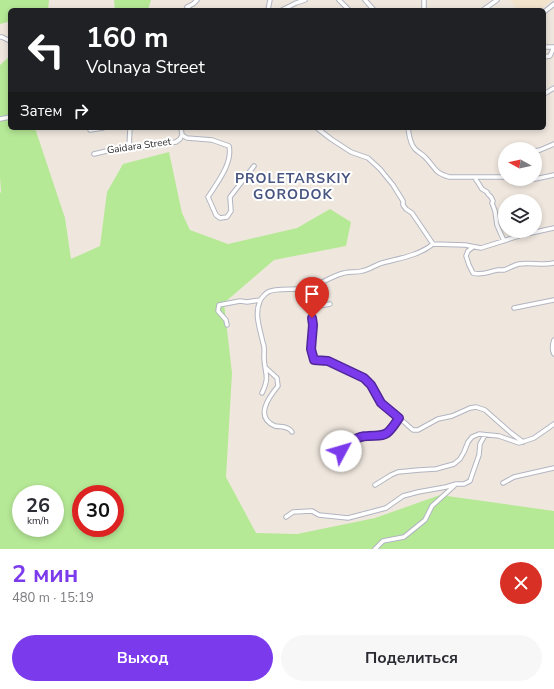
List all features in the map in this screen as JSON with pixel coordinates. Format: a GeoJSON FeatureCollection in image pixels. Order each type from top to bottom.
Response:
{"type":"FeatureCollection","features":[{"type":"Feature","properties":{"kind":"street"},"geometry":{"type":"LineString","coordinates":[[188,8],[187,7],[197,0]]}},
{"type":"Feature","properties":{"kind":"street"},"geometry":{"type":"LineString","coordinates":[[286,8],[305,0]]}},
{"type":"Feature","properties":{"kind":"street"},"geometry":{"type":"LineString","coordinates":[[339,0],[347,8]]}},
{"type":"Feature","properties":{"kind":"street"},"geometry":{"type":"LineString","coordinates":[[365,0],[372,8]]}},
{"type":"Feature","properties":{"kind":"street"},"geometry":{"type":"LineString","coordinates":[[486,8],[497,0]]}},
{"type":"Feature","properties":{"kind":"street"},"geometry":{"type":"LineString","coordinates":[[546,10],[554,4]]}},
{"type":"Feature","properties":{"kind":"street"},"geometry":{"type":"LineString","coordinates":[[546,57],[550,56],[554,47]]}},
{"type":"Feature","properties":{"kind":"street"},"geometry":{"type":"LineString","coordinates":[[129,148],[130,130]]}},
{"type":"Feature","properties":{"kind":"street"},"geometry":{"type":"LineString","coordinates":[[181,130],[182,135],[188,138],[212,140],[228,146],[230,150],[228,164],[208,197],[216,215],[220,218],[227,217],[231,211],[230,197],[254,166]]}},
{"type":"Feature","properties":{"kind":"street"},"geometry":{"type":"LineString","coordinates":[[320,130],[351,152],[368,158],[380,169],[403,201],[403,206],[412,213],[433,244]]}},
{"type":"Feature","properties":{"kind":"street"},"geometry":{"type":"LineString","coordinates":[[408,130],[414,148],[424,155],[434,169],[441,175],[449,177],[498,177]]}},
{"type":"Feature","properties":{"kind":"street","name":"Gaidara Street"},"geometry":{"type":"LineString","coordinates":[[94,154],[111,150],[176,142],[182,135]]}},
{"type":"Feature","properties":{"kind":"street"},"geometry":{"type":"LineString","coordinates":[[542,149],[554,144]]}},
{"type":"Feature","properties":{"kind":"street"},"geometry":{"type":"LineString","coordinates":[[542,177],[554,175]]}},
{"type":"Feature","properties":{"kind":"street"},"geometry":{"type":"LineString","coordinates":[[476,177],[480,187],[491,197],[497,225],[504,241]]}},
{"type":"Feature","properties":{"kind":"street"},"geometry":{"type":"LineString","coordinates":[[262,393],[267,384],[267,377],[264,359],[264,344],[260,332],[257,313],[260,300],[268,292],[282,289],[299,290],[308,288],[336,275],[346,272],[362,271],[381,263],[406,258],[428,249],[433,244],[465,245],[481,248],[522,235],[554,228]]}},
{"type":"Feature","properties":{"kind":"street"},"geometry":{"type":"LineString","coordinates":[[474,247],[468,251],[466,256],[473,273],[477,274],[503,270],[519,264],[554,263]]}},
{"type":"Feature","properties":{"kind":"street"},"geometry":{"type":"LineString","coordinates":[[227,325],[226,320],[218,311],[219,305],[240,300],[247,302],[260,300]]}},
{"type":"Feature","properties":{"kind":"street"},"geometry":{"type":"LineString","coordinates":[[514,308],[554,300]]}},
{"type":"Feature","properties":{"kind":"street"},"geometry":{"type":"LineString","coordinates":[[330,304],[319,306],[314,310],[312,318],[313,325],[311,349],[314,360],[328,361],[364,378],[371,385],[381,403],[413,430],[418,430],[438,419],[452,416],[476,407],[485,410],[511,433],[524,442]]}},
{"type":"Feature","properties":{"kind":"street"},"geometry":{"type":"LineString","coordinates":[[554,340],[552,350],[554,354]]}},
{"type":"Feature","properties":{"kind":"street"},"geometry":{"type":"LineString","coordinates":[[266,368],[277,378],[278,386],[270,396],[265,406],[264,413],[267,420],[274,425],[288,428],[292,432]]}},
{"type":"Feature","properties":{"kind":"street"},"geometry":{"type":"LineString","coordinates":[[336,455],[349,443],[358,438],[380,436],[388,432],[399,418]]}},
{"type":"Feature","properties":{"kind":"street"},"geometry":{"type":"LineString","coordinates":[[375,485],[398,472],[436,469],[454,464],[460,459],[472,437],[479,434],[499,436],[519,443],[534,438],[554,424]]}},
{"type":"Feature","properties":{"kind":"street"},"geometry":{"type":"LineString","coordinates":[[286,517],[293,512],[312,511],[318,515],[348,518],[386,508],[403,496],[456,484],[464,484],[470,481],[479,455],[480,444],[485,435]]}},
{"type":"Feature","properties":{"kind":"street"},"geometry":{"type":"LineString","coordinates":[[503,483],[514,477],[554,468]]}},
{"type":"Feature","properties":{"kind":"street"},"geometry":{"type":"LineString","coordinates":[[375,549],[383,541],[404,537],[425,520],[432,506],[456,484]]}},
{"type":"Feature","properties":{"kind":"shaded area"},"geometry":{"type":"Polygon","coordinates":[[[510,0],[552,0],[542,8],[516,8],[510,0]]]}},
{"type":"Feature","properties":{"kind":"green space"},"geometry":{"type":"Polygon","coordinates":[[[0,0],[49,0],[48,8],[8,8],[8,22],[0,24],[0,0]]]}},
{"type":"Feature","properties":{"kind":"green space"},"geometry":{"type":"Polygon","coordinates":[[[114,0],[151,0],[149,8],[115,8],[114,0]]]}},
{"type":"Feature","properties":{"kind":"green space"},"geometry":{"type":"Polygon","coordinates":[[[8,58],[8,130],[36,130],[65,218],[71,259],[100,246],[107,192],[123,164],[169,152],[182,213],[190,230],[228,244],[297,228],[330,209],[351,222],[346,246],[274,260],[224,303],[232,373],[226,477],[256,533],[297,534],[375,518],[440,495],[554,511],[554,549],[0,549],[0,65],[8,58]]]}},
{"type":"Feature","properties":{"kind":"district","name":"PROLETARSKIY GORODOK"},"geometry":{"type":"Point","coordinates":[293,186]}},
{"type":"Feature","properties":{"kind":"route"},"geometry":{"type":"LineString","coordinates":[[312,318],[313,325],[311,349],[314,360],[328,361],[364,378],[371,385],[381,403],[399,418],[388,432],[380,436],[358,438],[349,443],[341,451]]}}]}
